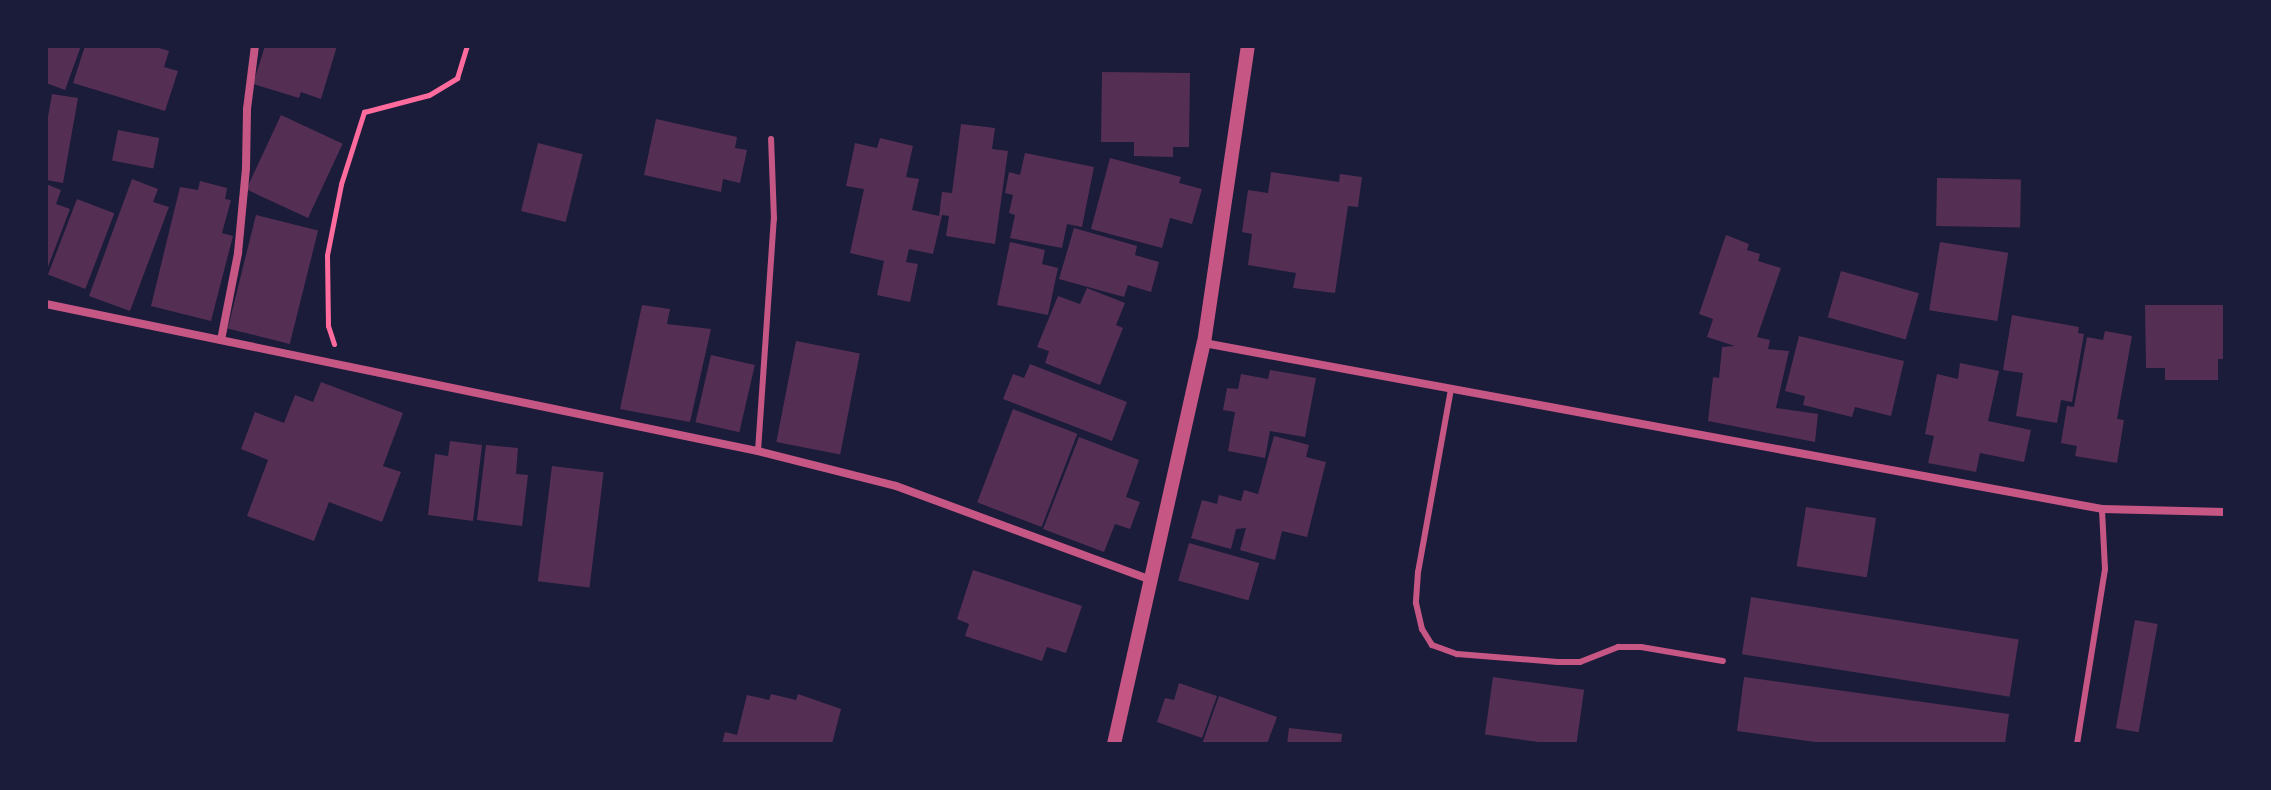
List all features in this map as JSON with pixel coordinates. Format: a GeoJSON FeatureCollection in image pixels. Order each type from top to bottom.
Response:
{"type":"FeatureCollection","features":[{"type":"Feature","properties":{"kind":"street"},"geometry":{"type":"LineString","coordinates":[[221,340],[238,253],[246,168],[247,109],[255,46]]}},
{"type":"Feature","properties":{"kind":"street"},"geometry":{"type":"LineString","coordinates":[[1114,744],[1204,343],[1248,46]]}},
{"type":"Feature","properties":{"kind":"street"},"geometry":{"type":"LineString","coordinates":[[46,304],[758,451],[896,486],[1151,580]]}},
{"type":"Feature","properties":{"kind":"street"},"geometry":{"type":"LineString","coordinates":[[1204,343],[2102,509],[2225,512]]}},
{"type":"Feature","properties":{"kind":"lane"},"geometry":{"type":"LineString","coordinates":[[758,451],[774,219],[771,139]]}},
{"type":"Feature","properties":{"kind":"lane"},"geometry":{"type":"LineString","coordinates":[[1451,389],[1418,572],[1416,603],[1422,629],[1432,645],[1457,654],[1558,662],[1580,662],[1618,647],[1641,647],[1723,661]]}},
{"type":"Feature","properties":{"kind":"lane"},"geometry":{"type":"LineString","coordinates":[[2077,744],[2105,569],[2102,509]]}},
{"type":"Feature","properties":{"kind":"path"},"geometry":{"type":"LineString","coordinates":[[341,365],[328,326],[327,255],[341,184],[364,112],[429,95],[457,78],[467,46]]}},
{"type":"Feature","properties":{"kind":"building"},"geometry":{"type":"Polygon","coordinates":[[[46,46],[81,46],[65,90],[46,83],[46,46]]]}},
{"type":"Feature","properties":{"kind":"building"},"geometry":{"type":"Polygon","coordinates":[[[85,46],[153,46],[169,51],[164,67],[178,71],[165,111],[73,83],[85,46]]]}},
{"type":"Feature","properties":{"kind":"building"},"geometry":{"type":"Polygon","coordinates":[[[265,46],[337,46],[321,99],[301,92],[299,98],[253,84],[265,46]]]}},
{"type":"Feature","properties":{"kind":"building"},"geometry":{"type":"Polygon","coordinates":[[[1102,72],[1190,73],[1189,147],[1173,147],[1173,157],[1134,156],[1134,142],[1101,142],[1102,72]]]}},
{"type":"Feature","properties":{"kind":"building"},"geometry":{"type":"Polygon","coordinates":[[[52,94],[78,98],[63,183],[46,180],[46,128],[52,94]]]}},
{"type":"Feature","properties":{"kind":"building"},"geometry":{"type":"Polygon","coordinates":[[[281,115],[343,144],[308,218],[246,189],[281,115]]]}},
{"type":"Feature","properties":{"kind":"building"},"geometry":{"type":"Polygon","coordinates":[[[656,119],[737,137],[735,148],[747,150],[740,183],[723,179],[721,192],[644,175],[656,119]]]}},
{"type":"Feature","properties":{"kind":"building"},"geometry":{"type":"Polygon","coordinates":[[[961,124],[995,128],[992,149],[1008,151],[995,244],[946,236],[949,216],[942,215],[933,254],[909,249],[906,262],[918,264],[910,302],[877,295],[884,261],[850,253],[864,189],[846,186],[855,143],[877,148],[880,138],[913,146],[906,177],[919,179],[912,210],[939,216],[942,192],[952,193],[961,124]]]}},
{"type":"Feature","properties":{"kind":"building"},"geometry":{"type":"Polygon","coordinates":[[[118,130],[159,138],[153,168],[112,160],[118,130]]]}},
{"type":"Feature","properties":{"kind":"building"},"geometry":{"type":"Polygon","coordinates":[[[538,143],[583,154],[566,222],[521,211],[538,143]]]}},
{"type":"Feature","properties":{"kind":"building"},"geometry":{"type":"Polygon","coordinates":[[[1025,153],[1094,167],[1082,227],[1067,224],[1062,248],[1010,238],[1015,215],[1009,213],[1013,195],[1005,193],[1009,172],[1020,175],[1025,153]]]}},
{"type":"Feature","properties":{"kind":"building"},"geometry":{"type":"Polygon","coordinates":[[[1110,158],[1181,177],[1179,183],[1202,189],[1192,224],[1170,218],[1162,248],[1091,229],[1110,158]]]}},
{"type":"Feature","properties":{"kind":"building"},"geometry":{"type":"Polygon","coordinates":[[[1271,172],[1339,182],[1340,174],[1362,177],[1358,207],[1348,206],[1335,293],[1293,288],[1296,273],[1248,265],[1252,234],[1242,232],[1248,190],[1268,193],[1271,172]]]}},
{"type":"Feature","properties":{"kind":"building"},"geometry":{"type":"Polygon","coordinates":[[[1937,178],[2021,179],[2020,227],[1936,226],[1937,178]]]}},
{"type":"Feature","properties":{"kind":"building"},"geometry":{"type":"Polygon","coordinates":[[[132,179],[158,189],[153,202],[169,207],[130,311],[89,296],[132,179]]]}},
{"type":"Feature","properties":{"kind":"building"},"geometry":{"type":"Polygon","coordinates":[[[200,181],[227,188],[225,199],[231,200],[222,233],[233,236],[211,321],[151,306],[180,187],[198,190],[200,181]]]}},
{"type":"Feature","properties":{"kind":"building"},"geometry":{"type":"Polygon","coordinates":[[[46,184],[61,190],[56,204],[70,209],[46,272],[46,184]]]}},
{"type":"Feature","properties":{"kind":"building"},"geometry":{"type":"Polygon","coordinates":[[[77,199],[114,213],[85,289],[48,275],[77,199]]]}},
{"type":"Feature","properties":{"kind":"building"},"geometry":{"type":"Polygon","coordinates":[[[256,215],[318,230],[290,344],[228,329],[256,215]]]}},
{"type":"Feature","properties":{"kind":"building"},"geometry":{"type":"Polygon","coordinates":[[[1074,228],[1137,246],[1135,255],[1159,262],[1151,292],[1128,285],[1124,297],[1059,279],[1074,228]]]}},
{"type":"Feature","properties":{"kind":"building"},"geometry":{"type":"Polygon","coordinates":[[[1726,235],[1749,244],[1747,250],[1760,254],[1758,261],[1781,268],[1757,337],[1770,340],[1768,349],[1789,351],[1776,408],[1818,414],[1815,442],[1708,421],[1713,377],[1719,378],[1722,347],[1735,346],[1707,337],[1713,319],[1699,314],[1726,235]]]}},
{"type":"Feature","properties":{"kind":"building"},"geometry":{"type":"Polygon","coordinates":[[[1010,242],[1045,250],[1042,264],[1058,268],[1048,315],[997,305],[1010,242]]]}},
{"type":"Feature","properties":{"kind":"building"},"geometry":{"type":"Polygon","coordinates":[[[1940,242],[2008,253],[1997,321],[1929,310],[1940,242]]]}},
{"type":"Feature","properties":{"kind":"building"},"geometry":{"type":"Polygon","coordinates":[[[1841,271],[1919,293],[1906,339],[1828,317],[1841,271]]]}},
{"type":"Feature","properties":{"kind":"building"},"geometry":{"type":"Polygon","coordinates":[[[1087,288],[1125,303],[1116,325],[1123,328],[1100,385],[1045,363],[1049,351],[1037,347],[1058,296],[1080,304],[1087,288]]]}},
{"type":"Feature","properties":{"kind":"building"},"geometry":{"type":"Polygon","coordinates":[[[642,305],[670,309],[667,324],[711,329],[690,422],[620,409],[642,305]]]}},
{"type":"Feature","properties":{"kind":"building"},"geometry":{"type":"Polygon","coordinates":[[[2145,305],[2225,305],[2225,359],[2218,359],[2218,380],[2165,380],[2165,368],[2146,368],[2145,305]]]}},
{"type":"Feature","properties":{"kind":"building"},"geometry":{"type":"Polygon","coordinates":[[[2012,315],[2079,327],[2078,333],[2084,334],[2072,402],[2061,400],[2057,423],[2016,416],[2023,373],[2003,370],[2012,315]]]}},
{"type":"Feature","properties":{"kind":"building"},"geometry":{"type":"Polygon","coordinates":[[[2105,331],[2132,336],[2117,419],[2124,420],[2117,463],[2075,456],[2077,446],[2061,443],[2067,406],[2074,407],[2087,337],[2103,340],[2105,331]]]}},
{"type":"Feature","properties":{"kind":"building"},"geometry":{"type":"Polygon","coordinates":[[[1799,336],[1904,361],[1891,416],[1855,407],[1852,417],[1803,405],[1805,396],[1785,391],[1799,336]]]}},
{"type":"Feature","properties":{"kind":"building"},"geometry":{"type":"Polygon","coordinates":[[[796,341],[860,353],[840,455],[776,442],[796,341]]]}},
{"type":"Feature","properties":{"kind":"building"},"geometry":{"type":"Polygon","coordinates":[[[711,355],[755,365],[739,432],[695,422],[711,355]]]}},
{"type":"Feature","properties":{"kind":"building"},"geometry":{"type":"Polygon","coordinates":[[[1960,363],[1999,371],[1988,421],[2031,430],[2024,462],[1980,453],[1976,472],[1928,463],[1934,436],[1925,434],[1937,374],[1958,379],[1960,363]]]}},
{"type":"Feature","properties":{"kind":"building"},"geometry":{"type":"Polygon","coordinates":[[[1030,364],[1127,402],[1112,441],[1003,399],[1013,374],[1024,378],[1030,364]]]}},
{"type":"Feature","properties":{"kind":"building"},"geometry":{"type":"Polygon","coordinates":[[[1270,370],[1316,378],[1305,437],[1270,431],[1265,458],[1228,451],[1235,412],[1223,410],[1227,388],[1238,389],[1241,374],[1268,379],[1270,370]]]}},
{"type":"Feature","properties":{"kind":"building"},"geometry":{"type":"Polygon","coordinates":[[[321,382],[403,413],[383,466],[401,472],[382,522],[329,502],[314,541],[247,516],[268,460],[241,449],[255,412],[284,423],[295,395],[313,402],[321,382]]]}},
{"type":"Feature","properties":{"kind":"building"},"geometry":{"type":"Polygon","coordinates":[[[1013,409],[1077,434],[1042,527],[977,502],[1013,409]]]}},
{"type":"Feature","properties":{"kind":"building"},"geometry":{"type":"Polygon","coordinates":[[[1274,436],[1309,445],[1306,457],[1326,462],[1307,537],[1282,531],[1275,560],[1240,550],[1246,528],[1236,529],[1231,549],[1191,538],[1202,500],[1217,504],[1219,495],[1241,501],[1244,490],[1258,494],[1274,436]]]}},
{"type":"Feature","properties":{"kind":"building"},"geometry":{"type":"Polygon","coordinates":[[[1079,437],[1139,460],[1126,497],[1140,502],[1130,529],[1115,524],[1104,552],[1043,529],[1079,437]]]}},
{"type":"Feature","properties":{"kind":"building"},"geometry":{"type":"Polygon","coordinates":[[[450,441],[482,445],[473,521],[428,515],[435,454],[448,456],[450,441]]]}},
{"type":"Feature","properties":{"kind":"building"},"geometry":{"type":"Polygon","coordinates":[[[486,445],[518,448],[516,474],[528,475],[522,526],[477,520],[486,445]]]}},
{"type":"Feature","properties":{"kind":"building"},"geometry":{"type":"Polygon","coordinates":[[[552,466],[604,472],[589,587],[538,581],[552,466]]]}},
{"type":"Feature","properties":{"kind":"building"},"geometry":{"type":"Polygon","coordinates":[[[1806,507],[1876,518],[1867,577],[1797,566],[1806,507]]]}},
{"type":"Feature","properties":{"kind":"building"},"geometry":{"type":"Polygon","coordinates":[[[1189,543],[1259,563],[1248,601],[1178,580],[1189,543]]]}},
{"type":"Feature","properties":{"kind":"building"},"geometry":{"type":"Polygon","coordinates":[[[973,570],[1082,606],[1066,653],[1047,647],[1042,661],[965,636],[969,624],[957,619],[973,570]]]}},
{"type":"Feature","properties":{"kind":"building"},"geometry":{"type":"Polygon","coordinates":[[[1751,597],[2019,639],[2010,697],[1742,654],[1751,597]]]}},
{"type":"Feature","properties":{"kind":"building"},"geometry":{"type":"Polygon","coordinates":[[[2135,620],[2158,624],[2139,732],[2116,728],[2135,620]]]}},
{"type":"Feature","properties":{"kind":"building"},"geometry":{"type":"Polygon","coordinates":[[[1493,677],[1584,690],[1576,744],[1553,744],[1485,734],[1493,677]]]}},
{"type":"Feature","properties":{"kind":"building"},"geometry":{"type":"Polygon","coordinates":[[[1744,677],[2009,714],[2005,744],[1829,744],[1737,731],[1744,677]]]}},
{"type":"Feature","properties":{"kind":"building"},"geometry":{"type":"Polygon","coordinates":[[[1179,683],[1217,696],[1202,738],[1157,722],[1165,698],[1174,700],[1179,683]]]}},
{"type":"Feature","properties":{"kind":"building"},"geometry":{"type":"Polygon","coordinates":[[[771,694],[796,700],[798,694],[841,709],[832,744],[722,744],[725,732],[737,735],[747,695],[769,700],[771,694]]]}},
{"type":"Feature","properties":{"kind":"building"},"geometry":{"type":"Polygon","coordinates":[[[1219,696],[1277,717],[1267,744],[1202,744],[1219,696]]]}},
{"type":"Feature","properties":{"kind":"building"},"geometry":{"type":"Polygon","coordinates":[[[1289,728],[1342,734],[1341,744],[1287,744],[1289,728]]]}}]}
